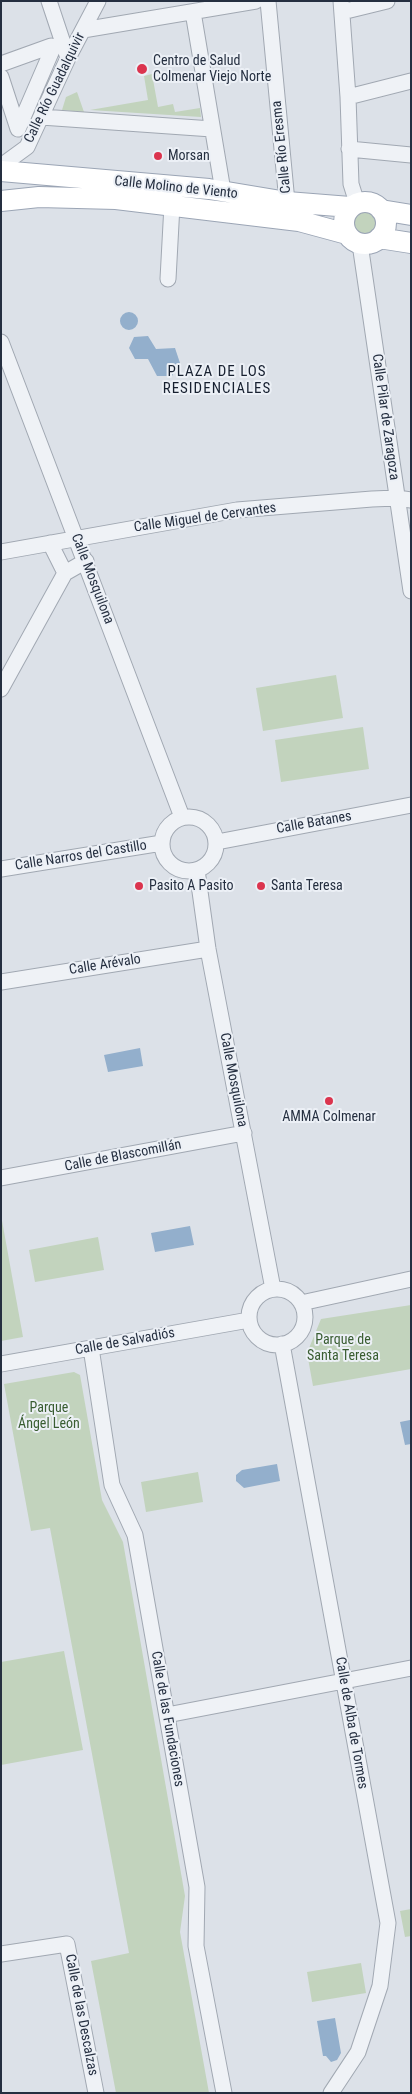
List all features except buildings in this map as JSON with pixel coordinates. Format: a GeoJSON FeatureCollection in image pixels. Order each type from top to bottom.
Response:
{"type":"FeatureCollection","features":[{"type":"Feature","properties":{"kind":"main road","name":"Calle Molino de Viento"},"geometry":{"type":"LineString","coordinates":[[1,171],[223,191],[287,202],[354,205]]}},
{"type":"Feature","properties":{"kind":"main road","name":"Calle Molino de Viento"},"geometry":{"type":"LineString","coordinates":[[1,200],[39,197],[97,198],[172,204],[299,222],[353,239]]}},
{"type":"Feature","properties":{"kind":"main road"},"geometry":{"type":"LineString","coordinates":[[382,210],[385,228],[379,238],[370,243],[353,239],[344,223],[344,217],[354,205],[370,203],[382,210],[411,215]]}},
{"type":"Feature","properties":{"kind":"main road"},"geometry":{"type":"LineString","coordinates":[[379,238],[411,243]]}},
{"type":"Feature","properties":{"kind":"street"},"geometry":{"type":"LineString","coordinates":[[49,1],[68,58]]}},
{"type":"Feature","properties":{"kind":"street","name":"Calle Río Guadalquivir"},"geometry":{"type":"LineString","coordinates":[[1,166],[27,146],[68,58],[98,1]]}},
{"type":"Feature","properties":{"kind":"street"},"geometry":{"type":"LineString","coordinates":[[83,30],[256,1]]}},
{"type":"Feature","properties":{"kind":"street","name":"Calle Río Eresma"},"geometry":{"type":"LineString","coordinates":[[268,1],[287,202]]}},
{"type":"Feature","properties":{"kind":"street"},"geometry":{"type":"LineString","coordinates":[[354,205],[350,184],[348,97],[342,7],[387,1]]}},
{"type":"Feature","properties":{"kind":"street"},"geometry":{"type":"LineString","coordinates":[[193,12],[223,191]]}},
{"type":"Feature","properties":{"kind":"street"},"geometry":{"type":"LineString","coordinates":[[1,64],[51,46],[53,48],[18,130],[1,78]]}},
{"type":"Feature","properties":{"kind":"street"},"geometry":{"type":"LineString","coordinates":[[348,97],[411,81]]}},
{"type":"Feature","properties":{"kind":"street"},"geometry":{"type":"LineString","coordinates":[[41,117],[212,129]]}},
{"type":"Feature","properties":{"kind":"street"},"geometry":{"type":"LineString","coordinates":[[349,149],[411,156]]}},
{"type":"Feature","properties":{"kind":"street"},"geometry":{"type":"LineString","coordinates":[[168,279],[172,204]]}},
{"type":"Feature","properties":{"kind":"street","name":"Calle Pilar de Zaragoza"},"geometry":{"type":"LineString","coordinates":[[353,239],[404,499],[411,591]]}},
{"type":"Feature","properties":{"kind":"street","name":"Calle Mosquilona"},"geometry":{"type":"LineString","coordinates":[[1,342],[182,817]]}},
{"type":"Feature","properties":{"kind":"street","name":"Calle Miguel de Cervantes"},"geometry":{"type":"LineString","coordinates":[[1,552],[237,510],[404,499]]}},
{"type":"Feature","properties":{"kind":"street"},"geometry":{"type":"LineString","coordinates":[[50,543],[65,573]]}},
{"type":"Feature","properties":{"kind":"street"},"geometry":{"type":"LineString","coordinates":[[1,689],[65,573],[86,561]]}},
{"type":"Feature","properties":{"kind":"street","name":"Calle Batanes"},"geometry":{"type":"LineString","coordinates":[[217,842],[411,805]]}},
{"type":"Feature","properties":{"kind":"street"},"geometry":{"type":"LineString","coordinates":[[194,816],[205,821],[213,830],[217,842],[215,854],[208,864],[197,870],[184,871],[172,866],[164,856],[162,843],[164,832],[171,822],[182,817],[194,816]]}},
{"type":"Feature","properties":{"kind":"street","name":"Calle Narros del Castillo"},"geometry":{"type":"LineString","coordinates":[[1,869],[162,843]]}},
{"type":"Feature","properties":{"kind":"street","name":"Calle Mosquilona"},"geometry":{"type":"LineString","coordinates":[[197,870],[208,949],[273,1289]]}},
{"type":"Feature","properties":{"kind":"street","name":"Calle Arévalo"},"geometry":{"type":"LineString","coordinates":[[1,982],[208,949]]}},
{"type":"Feature","properties":{"kind":"street","name":"Calle de Blascomillán"},"geometry":{"type":"LineString","coordinates":[[1,1178],[244,1133]]}},
{"type":"Feature","properties":{"kind":"street"},"geometry":{"type":"LineString","coordinates":[[301,1303],[411,1279]]}},
{"type":"Feature","properties":{"kind":"street"},"geometry":{"type":"LineString","coordinates":[[273,1289],[289,1292],[301,1303],[304,1311],[302,1328],[297,1336],[282,1344],[264,1342],[252,1328],[249,1320],[250,1311],[258,1296],[273,1289]]}},
{"type":"Feature","properties":{"kind":"street","name":"Calle de Salvadiós"},"geometry":{"type":"LineString","coordinates":[[1,1364],[249,1320]]}},
{"type":"Feature","properties":{"kind":"street","name":"Calle de Alba de Tormes"},"geometry":{"type":"LineString","coordinates":[[282,1344],[388,1923],[380,1986],[358,2052],[330,2093]]}},
{"type":"Feature","properties":{"kind":"street","name":"Calle de las Fundaciones"},"geometry":{"type":"LineString","coordinates":[[92,1348],[112,1485],[135,1535],[167,1715],[197,1887],[196,1946],[224,2093]]}},
{"type":"Feature","properties":{"kind":"street"},"geometry":{"type":"LineString","coordinates":[[167,1715],[411,1668]]}},
{"type":"Feature","properties":{"kind":"street","name":"Calle de las Descalzas"},"geometry":{"type":"LineString","coordinates":[[1,1954],[67,1944],[96,2093]]}},
{"type":"Feature","properties":{"kind":"green space"},"geometry":{"type":"Polygon","coordinates":[[[152,74],[158,107],[173,104],[175,112],[200,108],[201,117],[90,110],[148,100],[144,76],[152,74]]]}},
{"type":"Feature","properties":{"kind":"green space"},"geometry":{"type":"Polygon","coordinates":[[[77,92],[84,112],[62,110],[66,97],[77,92]]]}},
{"type":"Feature","properties":{"kind":"green space"},"geometry":{"type":"Polygon","coordinates":[[[365,210],[374,214],[378,223],[374,232],[365,236],[356,232],[352,223],[356,214],[365,210]]]}},
{"type":"Feature","properties":{"kind":"green space"},"geometry":{"type":"Polygon","coordinates":[[[336,675],[343,718],[263,731],[256,688],[336,675]]]}},
{"type":"Feature","properties":{"kind":"green space"},"geometry":{"type":"Polygon","coordinates":[[[363,727],[369,769],[281,782],[275,740],[363,727]]]}},
{"type":"Feature","properties":{"kind":"green space"},"geometry":{"type":"Polygon","coordinates":[[[1,1215],[23,1337],[1,1341],[1,1215]]]}},
{"type":"Feature","properties":{"kind":"green space"},"geometry":{"type":"Polygon","coordinates":[[[98,1237],[104,1270],[35,1282],[29,1250],[98,1237]]]}},
{"type":"Feature","properties":{"kind":"green space","name":"Parque de Santa Teresa"},"geometry":{"type":"Polygon","coordinates":[[[411,1305],[411,1369],[313,1386],[307,1353],[321,1319],[411,1305]]]}},
{"type":"Feature","properties":{"kind":"green space","name":"Parque Ángel León"},"geometry":{"type":"Polygon","coordinates":[[[74,1372],[80,1375],[102,1500],[123,1542],[185,1896],[180,1932],[209,2093],[116,2093],[91,1961],[129,1953],[50,1528],[31,1531],[4,1384],[74,1372]]]}},
{"type":"Feature","properties":{"kind":"green space"},"geometry":{"type":"Polygon","coordinates":[[[198,1472],[203,1502],[146,1512],[141,1482],[198,1472]]]}},
{"type":"Feature","properties":{"kind":"green space"},"geometry":{"type":"Polygon","coordinates":[[[64,1651],[83,1750],[1,1765],[1,1662],[64,1651]]]}},
{"type":"Feature","properties":{"kind":"green space"},"geometry":{"type":"Polygon","coordinates":[[[411,1909],[411,1936],[405,1937],[400,1911],[411,1909]]]}},
{"type":"Feature","properties":{"kind":"green space"},"geometry":{"type":"Polygon","coordinates":[[[361,1963],[366,1993],[312,2002],[307,1972],[361,1963]]]}},
{"type":"Feature","properties":{"kind":"water"},"geometry":{"type":"Polygon","coordinates":[[[129,312],[135,315],[138,321],[135,327],[129,330],[123,327],[120,321],[123,315],[129,312]]]}},
{"type":"Feature","properties":{"kind":"water"},"geometry":{"type":"Polygon","coordinates":[[[148,336],[156,349],[175,348],[180,363],[172,376],[157,376],[148,359],[135,359],[129,348],[134,337],[148,336]]]}},
{"type":"Feature","properties":{"kind":"water"},"geometry":{"type":"Polygon","coordinates":[[[140,1048],[143,1066],[108,1072],[104,1055],[140,1048]]]}},
{"type":"Feature","properties":{"kind":"water"},"geometry":{"type":"Polygon","coordinates":[[[190,1226],[194,1245],[155,1252],[151,1233],[190,1226]]]}},
{"type":"Feature","properties":{"kind":"water"},"geometry":{"type":"Polygon","coordinates":[[[410,1420],[411,1444],[405,1445],[400,1422],[410,1420]]]}},
{"type":"Feature","properties":{"kind":"water"},"geometry":{"type":"Polygon","coordinates":[[[277,1464],[280,1481],[244,1488],[236,1481],[236,1475],[242,1470],[277,1464]]]}},
{"type":"Feature","properties":{"kind":"water"},"geometry":{"type":"Polygon","coordinates":[[[335,2018],[341,2053],[337,2060],[331,2062],[326,2056],[323,2056],[317,2021],[335,2018]]]}},
{"type":"Feature","properties":{"kind":"place","name":"Centro de Salud Colmenar Viejo Norte"},"geometry":{"type":"Point","coordinates":[142,69]}},
{"type":"Feature","properties":{"kind":"place","name":"Morsan"},"geometry":{"type":"Point","coordinates":[158,156]}},
{"type":"Feature","properties":{"kind":"place","name":"Pasito A Pasito"},"geometry":{"type":"Point","coordinates":[139,886]}},
{"type":"Feature","properties":{"kind":"place","name":"Santa Teresa"},"geometry":{"type":"Point","coordinates":[261,886]}},
{"type":"Feature","properties":{"kind":"place","name":"AMMA Colmenar"},"geometry":{"type":"Point","coordinates":[329,1101]}},
{"type":"Feature","properties":{"kind":"district","name":"PLAZA DE LOS RESIDENCIALES"},"geometry":{"type":"Point","coordinates":[217,380]}}]}
